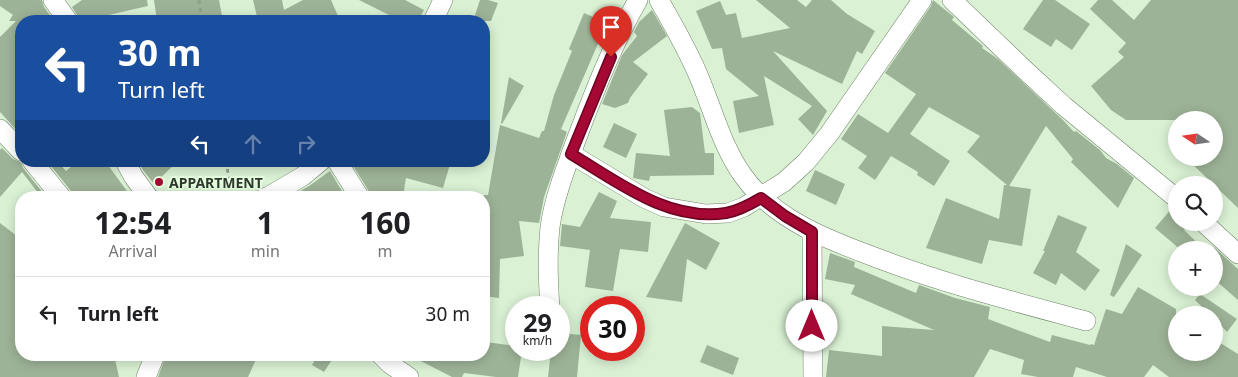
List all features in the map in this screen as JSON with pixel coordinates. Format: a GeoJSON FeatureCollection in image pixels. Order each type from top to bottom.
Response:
{"type":"FeatureCollection","features":[{"type":"Feature","properties":{"kind":"street"},"geometry":{"type":"LineString","coordinates":[[53,0],[64,15]]}},
{"type":"Feature","properties":{"kind":"street"},"geometry":{"type":"LineString","coordinates":[[436,15],[443,0]]}},
{"type":"Feature","properties":{"kind":"street"},"geometry":{"type":"LineString","coordinates":[[549,296],[550,226],[556,201],[571,154],[599,84],[638,0]]}},
{"type":"Feature","properties":{"kind":"street"},"geometry":{"type":"LineString","coordinates":[[659,0],[699,75],[713,115],[729,151],[743,176],[761,198],[785,216],[812,232],[915,272],[963,288],[1086,321]]}},
{"type":"Feature","properties":{"kind":"street"},"geometry":{"type":"LineString","coordinates":[[571,154],[644,198],[664,207],[706,214],[728,213],[744,207],[784,182],[806,162],[839,120],[922,0]]}},
{"type":"Feature","properties":{"kind":"street"},"geometry":{"type":"LineString","coordinates":[[952,0],[1045,88],[1168,191]]}},
{"type":"Feature","properties":{"kind":"street"},"geometry":{"type":"LineString","coordinates":[[0,130],[15,145]]}},
{"type":"Feature","properties":{"kind":"street"},"geometry":{"type":"LineString","coordinates":[[37,167],[56,191]]}},
{"type":"Feature","properties":{"kind":"street"},"geometry":{"type":"LineString","coordinates":[[128,167],[144,191]]}},
{"type":"Feature","properties":{"kind":"street"},"geometry":{"type":"LineString","coordinates":[[278,191],[314,167]]}},
{"type":"Feature","properties":{"kind":"street"},"geometry":{"type":"LineString","coordinates":[[340,167],[355,191]]}},
{"type":"Feature","properties":{"kind":"street"},"geometry":{"type":"LineString","coordinates":[[1213,231],[1238,254]]}},
{"type":"Feature","properties":{"kind":"street"},"geometry":{"type":"LineString","coordinates":[[812,232],[813,377]]}},
{"type":"Feature","properties":{"kind":"street"},"geometry":{"type":"LineString","coordinates":[[146,377],[153,361]]}},
{"type":"Feature","properties":{"kind":"street"},"geometry":{"type":"LineString","coordinates":[[387,361],[409,377]]}},
{"type":"Feature","properties":{"kind":"path"},"geometry":{"type":"LineString","coordinates":[[200,0],[201,15]]}},
{"type":"Feature","properties":{"kind":"path"},"geometry":{"type":"LineString","coordinates":[[227,167],[231,191]]}},
{"type":"Feature","properties":{"kind":"building"},"geometry":{"type":"Polygon","coordinates":[[[0,0],[42,0],[50,15],[15,15],[15,21],[9,21],[13,15],[0,6],[0,0]]]}},
{"type":"Feature","properties":{"kind":"building"},"geometry":{"type":"Polygon","coordinates":[[[82,0],[147,0],[148,6],[108,15],[77,15],[72,7],[82,0]]]}},
{"type":"Feature","properties":{"kind":"building"},"geometry":{"type":"Polygon","coordinates":[[[154,0],[219,0],[222,15],[156,15],[154,0]]]}},
{"type":"Feature","properties":{"kind":"building"},"geometry":{"type":"Polygon","coordinates":[[[253,0],[282,0],[284,10],[303,0],[331,0],[338,15],[257,15],[253,0]]]}},
{"type":"Feature","properties":{"kind":"building"},"geometry":{"type":"Polygon","coordinates":[[[359,0],[405,0],[424,10],[421,15],[389,15],[359,0]]]}},
{"type":"Feature","properties":{"kind":"building"},"geometry":{"type":"Polygon","coordinates":[[[480,0],[498,3],[491,21],[490,15],[475,15],[480,0]]]}},
{"type":"Feature","properties":{"kind":"building"},"geometry":{"type":"Polygon","coordinates":[[[756,0],[797,0],[806,7],[812,0],[831,0],[847,14],[875,31],[862,54],[857,51],[842,84],[773,51],[827,111],[813,135],[798,119],[812,106],[764,76],[774,125],[739,133],[733,101],[759,96],[726,69],[722,48],[712,49],[696,11],[720,1],[726,15],[736,13],[742,38],[790,28],[756,0]]]}},
{"type":"Feature","properties":{"kind":"building"},"geometry":{"type":"Polygon","coordinates":[[[933,0],[954,17],[952,20],[983,46],[982,48],[998,59],[1074,132],[1076,131],[1100,150],[1106,158],[1117,164],[1134,178],[1118,208],[1071,162],[1073,159],[1046,126],[1009,186],[1031,189],[1022,246],[989,240],[982,264],[926,248],[946,198],[999,219],[1004,185],[1007,185],[967,152],[980,136],[929,107],[910,134],[950,161],[934,186],[917,175],[918,172],[891,156],[875,180],[858,168],[867,156],[841,139],[858,114],[888,133],[916,94],[885,73],[931,6],[933,0]]]}},
{"type":"Feature","properties":{"kind":"building"},"geometry":{"type":"Polygon","coordinates":[[[1043,0],[1055,0],[1090,24],[1072,50],[1056,39],[1051,47],[1023,29],[1043,0]]]}},
{"type":"Feature","properties":{"kind":"building"},"geometry":{"type":"Polygon","coordinates":[[[1098,0],[1112,0],[1134,20],[1151,0],[1238,0],[1238,208],[1223,194],[1223,176],[1205,176],[1194,166],[1223,166],[1223,111],[1168,111],[1168,120],[1126,120],[1111,110],[1091,86],[1124,57],[1118,52],[1126,43],[1090,9],[1098,0]]]}},
{"type":"Feature","properties":{"kind":"building"},"geometry":{"type":"Polygon","coordinates":[[[652,10],[667,36],[633,62],[648,74],[628,103],[615,108],[602,104],[622,55],[637,36],[634,32],[639,22],[652,10]]]}},
{"type":"Feature","properties":{"kind":"building"},"geometry":{"type":"Polygon","coordinates":[[[584,13],[607,23],[561,129],[567,132],[544,197],[539,223],[519,221],[524,256],[500,259],[499,298],[490,297],[489,191],[500,125],[539,138],[542,131],[544,131],[554,95],[572,51],[569,49],[584,13]]]}},
{"type":"Feature","properties":{"kind":"building"},"geometry":{"type":"Polygon","coordinates":[[[15,22],[15,128],[0,112],[0,37],[15,22]]]}},
{"type":"Feature","properties":{"kind":"building"},"geometry":{"type":"Polygon","coordinates":[[[509,77],[524,86],[502,124],[501,123],[509,77]]]}},
{"type":"Feature","properties":{"kind":"building"},"geometry":{"type":"Polygon","coordinates":[[[692,107],[700,113],[705,153],[714,153],[714,175],[650,176],[649,181],[633,178],[636,153],[670,156],[664,110],[692,107]]]}},
{"type":"Feature","properties":{"kind":"building"},"geometry":{"type":"Polygon","coordinates":[[[614,123],[637,134],[626,158],[603,147],[614,123]]]}},
{"type":"Feature","properties":{"kind":"building"},"geometry":{"type":"Polygon","coordinates":[[[2,148],[15,160],[15,167],[23,167],[41,191],[37,191],[22,172],[0,197],[0,150],[2,148]]]}},
{"type":"Feature","properties":{"kind":"building"},"geometry":{"type":"Polygon","coordinates":[[[52,167],[62,167],[66,171],[71,167],[109,167],[127,191],[71,191],[52,167]]]}},
{"type":"Feature","properties":{"kind":"building"},"geometry":{"type":"Polygon","coordinates":[[[141,167],[172,167],[154,184],[141,167]]]}},
{"type":"Feature","properties":{"kind":"building"},"geometry":{"type":"Polygon","coordinates":[[[354,167],[449,167],[443,188],[406,178],[404,191],[369,191],[354,167]]]}},
{"type":"Feature","properties":{"kind":"building"},"geometry":{"type":"Polygon","coordinates":[[[815,170],[845,184],[836,205],[806,191],[815,170]]]}},
{"type":"Feature","properties":{"kind":"building"},"geometry":{"type":"Polygon","coordinates":[[[330,171],[342,191],[301,191],[330,171]]]}},
{"type":"Feature","properties":{"kind":"building"},"geometry":{"type":"Polygon","coordinates":[[[599,192],[617,201],[610,218],[651,222],[648,252],[620,249],[613,291],[585,287],[590,250],[560,246],[562,224],[580,227],[599,192]]]}},
{"type":"Feature","properties":{"kind":"building"},"geometry":{"type":"Polygon","coordinates":[[[1168,213],[1168,231],[1185,231],[1196,241],[1170,241],[1155,228],[1168,213]]]}},
{"type":"Feature","properties":{"kind":"building"},"geometry":{"type":"Polygon","coordinates":[[[1058,215],[1087,227],[1076,252],[1100,270],[1085,291],[1061,273],[1056,285],[1033,273],[1045,251],[1043,251],[1058,215]]]}},
{"type":"Feature","properties":{"kind":"building"},"geometry":{"type":"Polygon","coordinates":[[[0,223],[15,234],[15,361],[115,361],[119,377],[0,377],[0,223]]]}},
{"type":"Feature","properties":{"kind":"building"},"geometry":{"type":"Polygon","coordinates":[[[685,223],[720,243],[706,270],[687,259],[682,302],[646,297],[685,223]]]}},
{"type":"Feature","properties":{"kind":"building"},"geometry":{"type":"Polygon","coordinates":[[[1126,244],[1142,255],[1114,297],[1110,295],[1126,244]]]}},
{"type":"Feature","properties":{"kind":"building"},"geometry":{"type":"Polygon","coordinates":[[[830,253],[855,262],[854,267],[916,293],[919,285],[955,298],[990,307],[988,319],[1050,342],[1052,335],[1090,345],[1094,345],[1106,309],[1122,314],[1138,287],[1171,306],[1168,306],[1168,361],[1223,361],[1223,345],[1238,354],[1238,377],[1169,377],[1153,365],[1144,377],[1107,377],[1076,367],[1073,377],[1038,377],[1021,374],[1024,360],[990,349],[974,377],[826,377],[829,350],[882,356],[882,326],[934,330],[851,294],[855,285],[825,279],[830,253]]]}},
{"type":"Feature","properties":{"kind":"building"},"geometry":{"type":"Polygon","coordinates":[[[1223,255],[1238,269],[1238,300],[1223,287],[1223,255]]]}},
{"type":"Feature","properties":{"kind":"building"},"geometry":{"type":"Polygon","coordinates":[[[1198,296],[1203,296],[1218,306],[1201,306],[1195,300],[1198,296]]]}},
{"type":"Feature","properties":{"kind":"building"},"geometry":{"type":"Polygon","coordinates":[[[1223,310],[1237,319],[1227,332],[1223,328],[1223,310]]]}},
{"type":"Feature","properties":{"kind":"building"},"geometry":{"type":"Polygon","coordinates":[[[570,334],[580,335],[577,377],[548,377],[550,361],[570,361],[570,334]]]}},
{"type":"Feature","properties":{"kind":"building"},"geometry":{"type":"Polygon","coordinates":[[[490,343],[505,345],[505,361],[520,361],[518,377],[496,377],[464,373],[462,377],[452,377],[421,361],[490,361],[490,343]]]}},
{"type":"Feature","properties":{"kind":"building"},"geometry":{"type":"Polygon","coordinates":[[[707,345],[739,358],[733,375],[700,362],[707,345]]]}},
{"type":"Feature","properties":{"kind":"building"},"geometry":{"type":"Polygon","coordinates":[[[164,361],[255,361],[248,377],[158,377],[164,361]]]}},
{"type":"Feature","properties":{"kind":"building"},"geometry":{"type":"Polygon","coordinates":[[[314,361],[331,361],[324,372],[312,365],[314,361]]]}},
{"type":"Feature","properties":{"kind":"place","name":"APPARTMENT"},"geometry":{"type":"Point","coordinates":[159,182]}},
{"type":"Feature","properties":{"kind":"route"},"geometry":{"type":"LineString","coordinates":[[611,57],[571,154],[644,198],[664,207],[706,214],[728,213],[761,198],[785,216],[812,232],[812,326]]}}]}
